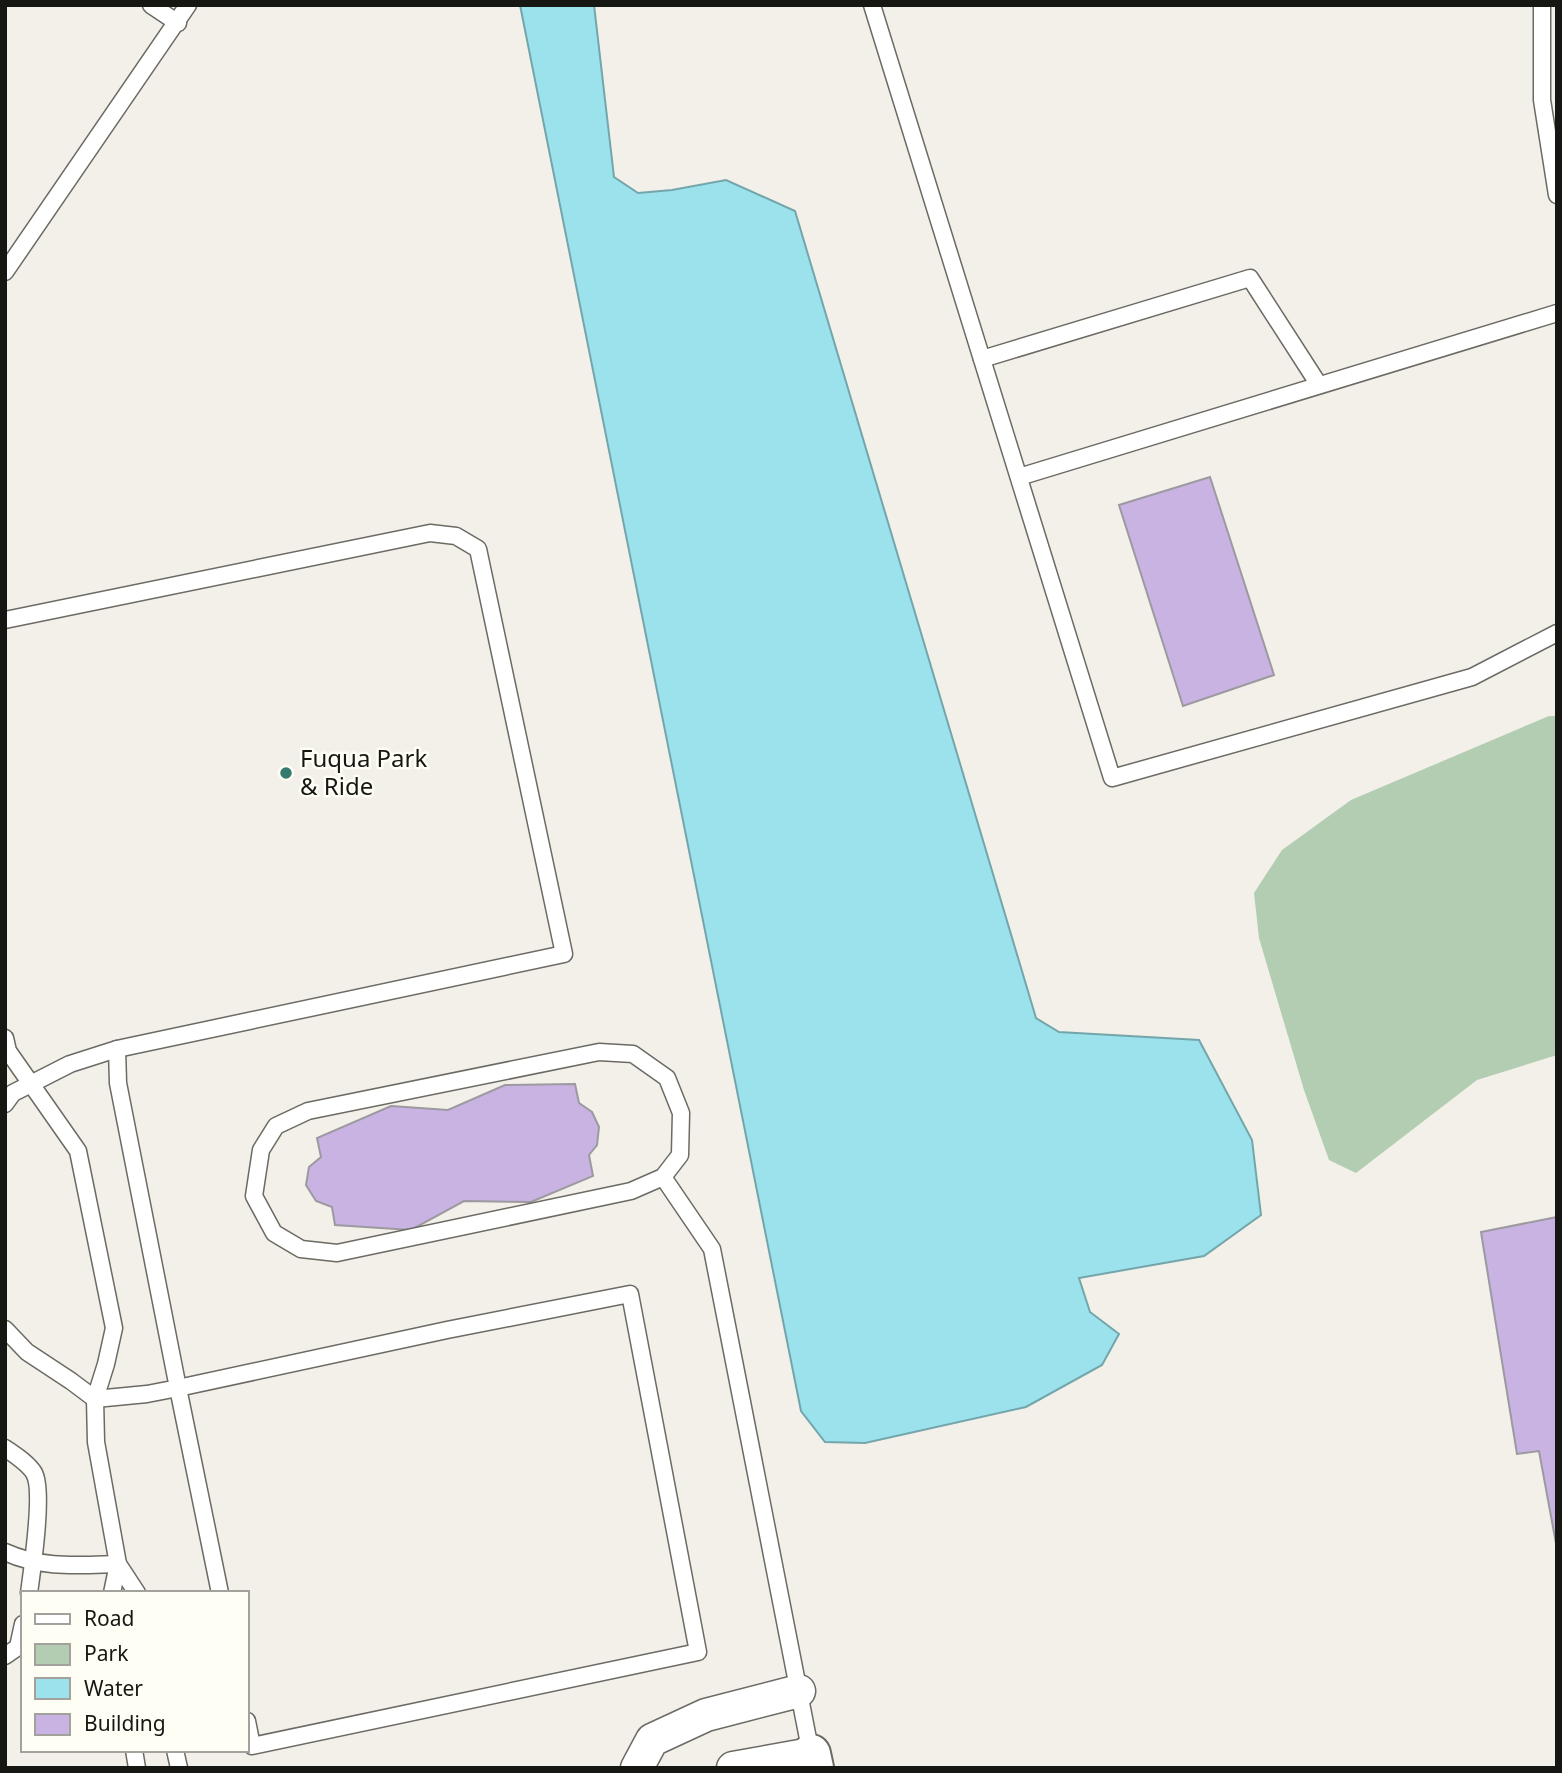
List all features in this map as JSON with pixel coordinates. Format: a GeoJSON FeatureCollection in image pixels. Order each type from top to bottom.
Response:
{"type":"FeatureCollection","features":[{"type":"Feature","properties":{"kind":"street"},"geometry":{"type":"LineString","coordinates":[[637,1768],[652,1740],[706,1715],[799,1691]]}},
{"type":"Feature","properties":{"kind":"street"},"geometry":{"type":"LineString","coordinates":[[733,1768],[813,1761]]}},
{"type":"Feature","properties":{"kind":"lane"},"geometry":{"type":"LineString","coordinates":[[151,5],[178,23]]}},
{"type":"Feature","properties":{"kind":"lane"},"geometry":{"type":"LineString","coordinates":[[5,272],[188,5]]}},
{"type":"Feature","properties":{"kind":"lane"},"geometry":{"type":"LineString","coordinates":[[872,5],[1112,778],[1472,677],[1557,633]]}},
{"type":"Feature","properties":{"kind":"lane"},"geometry":{"type":"LineString","coordinates":[[1542,5],[1542,100],[1557,195]]}},
{"type":"Feature","properties":{"kind":"lane"},"geometry":{"type":"LineString","coordinates":[[982,359],[1250,278],[1320,385]]}},
{"type":"Feature","properties":{"kind":"lane"},"geometry":{"type":"LineString","coordinates":[[1019,477],[1557,313]]}},
{"type":"Feature","properties":{"kind":"lane"},"geometry":{"type":"LineString","coordinates":[[5,620],[430,533],[456,536],[478,549],[564,954],[117,1049],[70,1064],[13,1093],[5,1104]]}},
{"type":"Feature","properties":{"kind":"lane"},"geometry":{"type":"LineString","coordinates":[[5,1038],[8,1051],[78,1152],[114,1328],[94,1399],[96,1442],[118,1564],[135,1591]]}},
{"type":"Feature","properties":{"kind":"lane"},"geometry":{"type":"LineString","coordinates":[[117,1049],[118,1083],[220,1591]]}},
{"type":"Feature","properties":{"kind":"lane"},"geometry":{"type":"LineString","coordinates":[[600,1052],[633,1054],[667,1078],[681,1113],[680,1155],[663,1177],[631,1191],[337,1253],[301,1249],[274,1233],[254,1196],[261,1150],[276,1126],[308,1111],[600,1052]]}},
{"type":"Feature","properties":{"kind":"lane"},"geometry":{"type":"LineString","coordinates":[[663,1177],[712,1249],[813,1761]]}},
{"type":"Feature","properties":{"kind":"lane"},"geometry":{"type":"LineString","coordinates":[[5,1329],[27,1352],[94,1399],[178,1388],[630,1294],[698,1652],[252,1746],[248,1726]]}},
{"type":"Feature","properties":{"kind":"lane"},"geometry":{"type":"LineString","coordinates":[[5,1448],[34,1472],[38,1484],[34,1561],[29,1591]]}},
{"type":"Feature","properties":{"kind":"lane"},"geometry":{"type":"LineString","coordinates":[[5,1552],[18,1558],[54,1565],[118,1564]]}},
{"type":"Feature","properties":{"kind":"lane"},"geometry":{"type":"LineString","coordinates":[[112,1591],[118,1564]]}},
{"type":"Feature","properties":{"kind":"lane"},"geometry":{"type":"LineString","coordinates":[[5,1656],[18,1647],[21,1634]]}},
{"type":"Feature","properties":{"kind":"green space"},"geometry":{"type":"Polygon","coordinates":[[[1549,716],[1557,716],[1557,1055],[1477,1080],[1356,1173],[1329,1160],[1304,1090],[1259,938],[1254,893],[1282,850],[1351,800],[1549,716]]]}},
{"type":"Feature","properties":{"kind":"water"},"geometry":{"type":"Polygon","coordinates":[[[520,5],[594,5],[614,177],[638,193],[726,180],[795,211],[1036,1018],[1059,1032],[1199,1040],[1252,1140],[1261,1215],[1204,1256],[1079,1278],[1090,1312],[1119,1334],[1102,1365],[1026,1407],[865,1443],[825,1442],[801,1411],[520,5]]]}},
{"type":"Feature","properties":{"kind":"building"},"geometry":{"type":"Polygon","coordinates":[[[1210,477],[1274,675],[1183,706],[1119,505],[1210,477]]]}},
{"type":"Feature","properties":{"kind":"building"},"geometry":{"type":"Polygon","coordinates":[[[575,1084],[579,1103],[592,1112],[599,1127],[597,1145],[589,1155],[593,1176],[531,1202],[464,1201],[411,1230],[335,1225],[332,1207],[316,1201],[306,1185],[309,1167],[321,1157],[317,1138],[391,1106],[448,1110],[505,1085],[575,1084]]]}},
{"type":"Feature","properties":{"kind":"building"},"geometry":{"type":"Polygon","coordinates":[[[1557,1217],[1557,1549],[1539,1451],[1517,1454],[1481,1232],[1557,1217]]]}},
{"type":"Feature","properties":{"kind":"place","name":"Fuqua Park & Ride"},"geometry":{"type":"Point","coordinates":[286,773]}}]}
